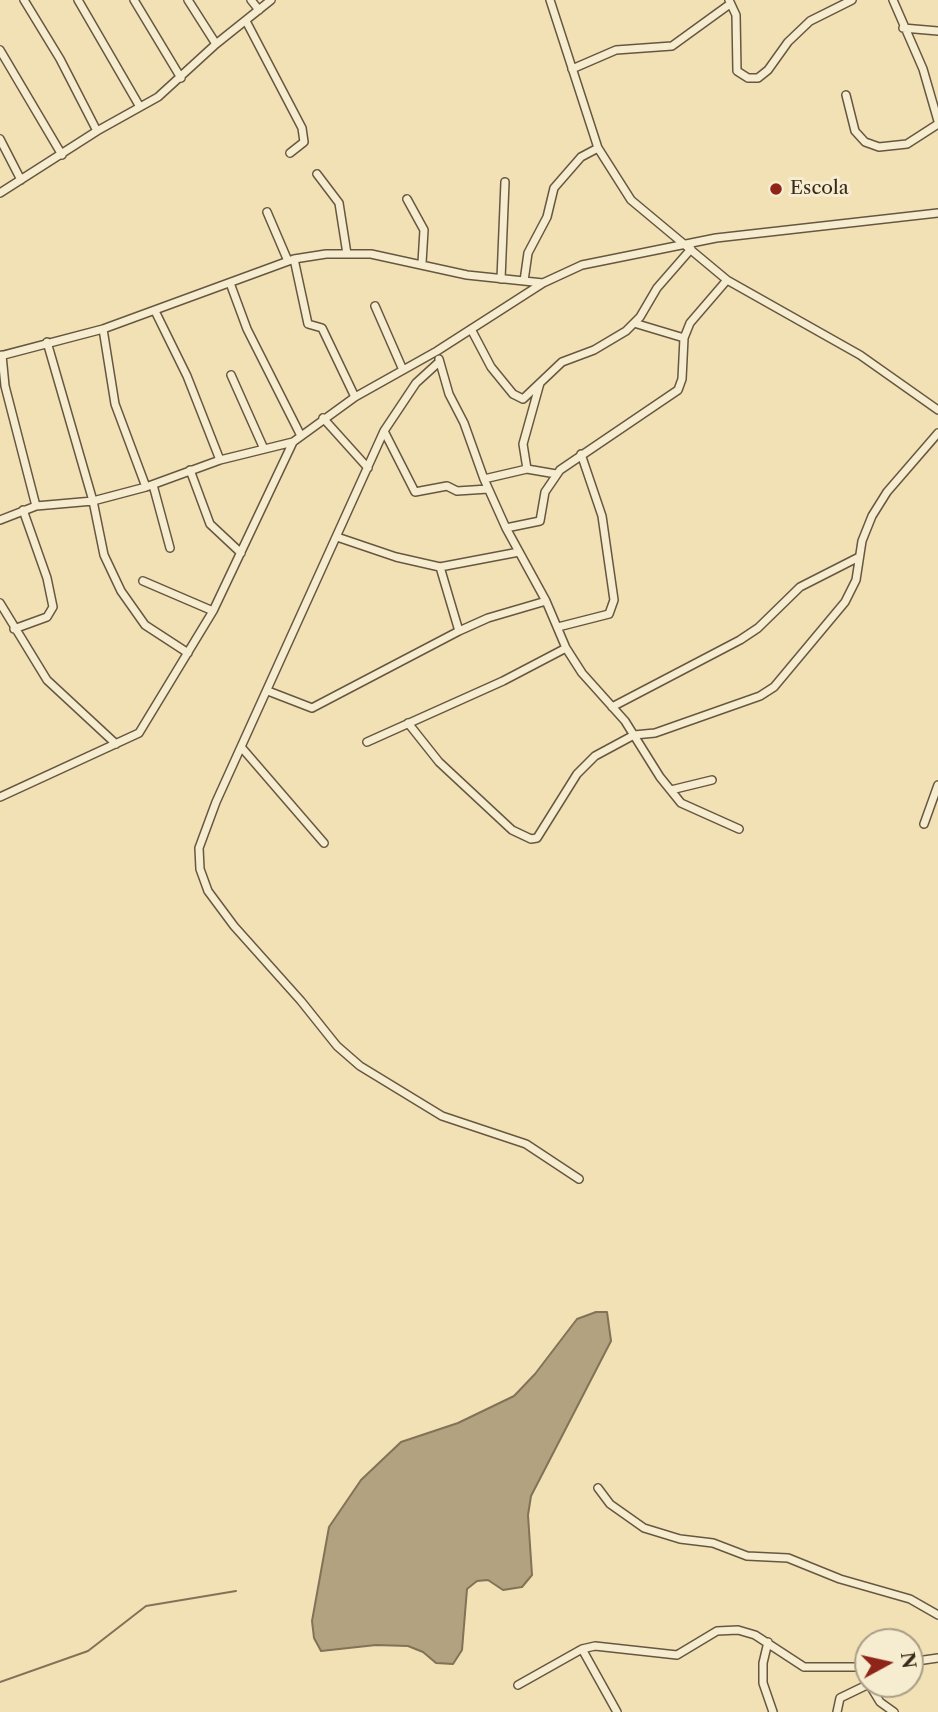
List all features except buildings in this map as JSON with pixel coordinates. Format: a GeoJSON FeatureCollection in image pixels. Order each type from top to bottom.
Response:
{"type":"FeatureCollection","features":[{"type":"Feature","properties":{"kind":"street"},"geometry":{"type":"LineString","coordinates":[[24,0],[60,59],[97,131]]}},
{"type":"Feature","properties":{"kind":"street"},"geometry":{"type":"LineString","coordinates":[[78,0],[140,107]]}},
{"type":"Feature","properties":{"kind":"street"},"geometry":{"type":"LineString","coordinates":[[134,0],[181,78]]}},
{"type":"Feature","properties":{"kind":"street"},"geometry":{"type":"LineString","coordinates":[[188,0],[216,44]]}},
{"type":"Feature","properties":{"kind":"street"},"geometry":{"type":"LineString","coordinates":[[251,0],[259,10]]}},
{"type":"Feature","properties":{"kind":"street"},"geometry":{"type":"LineString","coordinates":[[0,193],[140,107],[181,78],[216,44],[271,0]]}},
{"type":"Feature","properties":{"kind":"street"},"geometry":{"type":"LineString","coordinates":[[550,0],[598,148],[631,200],[727,279],[860,355],[938,410]]}},
{"type":"Feature","properties":{"kind":"street"},"geometry":{"type":"LineString","coordinates":[[572,69],[616,50],[673,46],[729,2],[736,15],[737,71],[748,78],[758,78],[810,21],[852,0]]}},
{"type":"Feature","properties":{"kind":"street"},"geometry":{"type":"LineString","coordinates":[[846,95],[855,131],[865,142],[878,147],[907,144],[938,122],[923,69],[893,0]]}},
{"type":"Feature","properties":{"kind":"street"},"geometry":{"type":"LineString","coordinates":[[246,21],[302,128],[304,142],[290,153]]}},
{"type":"Feature","properties":{"kind":"street"},"geometry":{"type":"LineString","coordinates":[[903,27],[938,32]]}},
{"type":"Feature","properties":{"kind":"street"},"geometry":{"type":"LineString","coordinates":[[0,50],[62,155]]}},
{"type":"Feature","properties":{"kind":"street"},"geometry":{"type":"LineString","coordinates":[[0,139],[21,180]]}},
{"type":"Feature","properties":{"kind":"street"},"geometry":{"type":"LineString","coordinates":[[524,281],[528,253],[547,217],[554,188],[581,157],[598,148]]}},
{"type":"Feature","properties":{"kind":"street"},"geometry":{"type":"LineString","coordinates":[[317,174],[339,203],[347,254]]}},
{"type":"Feature","properties":{"kind":"street"},"geometry":{"type":"LineString","coordinates":[[501,279],[505,182]]}},
{"type":"Feature","properties":{"kind":"street"},"geometry":{"type":"LineString","coordinates":[[407,199],[424,230],[422,263]]}},
{"type":"Feature","properties":{"kind":"street"},"geometry":{"type":"LineString","coordinates":[[267,212],[291,260],[308,324],[322,328],[355,397]]}},
{"type":"Feature","properties":{"kind":"street"},"geometry":{"type":"LineString","coordinates":[[0,797],[43,780],[139,733],[213,611],[293,442],[300,434],[355,397],[437,351],[543,283],[592,263],[684,244],[938,213]]}},
{"type":"Feature","properties":{"kind":"street"},"geometry":{"type":"LineString","coordinates":[[471,329],[491,367],[518,399],[528,395],[562,362],[594,350],[634,323],[657,288],[691,249]]}},
{"type":"Feature","properties":{"kind":"street"},"geometry":{"type":"LineString","coordinates":[[36,506],[5,386],[1,355],[103,330],[291,260],[371,254],[422,263],[467,275],[543,283]]}},
{"type":"Feature","properties":{"kind":"street"},"geometry":{"type":"LineString","coordinates":[[506,528],[540,521],[545,492],[556,474],[581,454],[620,432],[678,390],[682,379],[684,338],[690,323],[727,279]]}},
{"type":"Feature","properties":{"kind":"street"},"geometry":{"type":"LineString","coordinates":[[230,283],[247,329],[300,434]]}},
{"type":"Feature","properties":{"kind":"street"},"geometry":{"type":"LineString","coordinates":[[375,306],[403,370]]}},
{"type":"Feature","properties":{"kind":"street"},"geometry":{"type":"LineString","coordinates":[[155,311],[187,376],[220,460]]}},
{"type":"Feature","properties":{"kind":"street"},"geometry":{"type":"LineString","coordinates":[[634,323],[684,338]]}},
{"type":"Feature","properties":{"kind":"street"},"geometry":{"type":"LineString","coordinates":[[103,330],[115,404],[150,486],[170,548]]}},
{"type":"Feature","properties":{"kind":"street"},"geometry":{"type":"LineString","coordinates":[[47,342],[93,501],[104,555],[121,591],[151,631],[188,653]]}},
{"type":"Feature","properties":{"kind":"street"},"geometry":{"type":"LineString","coordinates":[[437,351],[488,489],[546,601],[566,648],[582,673],[634,734],[671,790],[688,807],[739,829]]}},
{"type":"Feature","properties":{"kind":"street"},"geometry":{"type":"LineString","coordinates":[[439,362],[408,392],[384,431],[242,748],[200,848],[200,869],[208,891],[234,926],[301,1000],[337,1046],[360,1066],[442,1116],[526,1144],[579,1179]]}},
{"type":"Feature","properties":{"kind":"street"},"geometry":{"type":"LineString","coordinates":[[231,375],[264,449]]}},
{"type":"Feature","properties":{"kind":"street"},"geometry":{"type":"LineString","coordinates":[[527,470],[523,444],[540,383]]}},
{"type":"Feature","properties":{"kind":"street"},"geometry":{"type":"LineString","coordinates":[[323,418],[368,468]]}},
{"type":"Feature","properties":{"kind":"street"},"geometry":{"type":"LineString","coordinates":[[384,431],[415,492],[447,486],[457,491],[488,489]]}},
{"type":"Feature","properties":{"kind":"street"},"geometry":{"type":"LineString","coordinates":[[408,723],[439,762],[512,830],[534,839],[577,774],[595,756],[634,734],[655,733],[760,696],[774,687],[845,602],[856,580],[859,557],[872,516],[887,492],[938,433]]}},
{"type":"Feature","properties":{"kind":"street"},"geometry":{"type":"LineString","coordinates":[[0,520],[36,506],[93,501],[150,486],[220,460],[293,442]]}},
{"type":"Feature","properties":{"kind":"street"},"geometry":{"type":"LineString","coordinates":[[558,627],[609,614],[614,600],[602,516],[581,454]]}},
{"type":"Feature","properties":{"kind":"street"},"geometry":{"type":"LineString","coordinates":[[190,470],[210,524],[241,553]]}},
{"type":"Feature","properties":{"kind":"street"},"geometry":{"type":"LineString","coordinates":[[484,479],[527,470],[556,474]]}},
{"type":"Feature","properties":{"kind":"street"},"geometry":{"type":"LineString","coordinates":[[14,629],[47,617],[53,607],[47,578],[23,510]]}},
{"type":"Feature","properties":{"kind":"street"},"geometry":{"type":"LineString","coordinates":[[337,537],[396,557],[440,567],[519,552]]}},
{"type":"Feature","properties":{"kind":"street"},"geometry":{"type":"LineString","coordinates":[[612,707],[740,640],[758,628],[800,587],[859,557]]}},
{"type":"Feature","properties":{"kind":"street"},"geometry":{"type":"LineString","coordinates":[[440,567],[459,631]]}},
{"type":"Feature","properties":{"kind":"street"},"geometry":{"type":"LineString","coordinates":[[143,581],[213,611]]}},
{"type":"Feature","properties":{"kind":"street"},"geometry":{"type":"LineString","coordinates":[[268,691],[312,708],[459,631],[488,618],[546,601]]}},
{"type":"Feature","properties":{"kind":"street"},"geometry":{"type":"LineString","coordinates":[[0,603],[47,680],[116,744]]}},
{"type":"Feature","properties":{"kind":"street"},"geometry":{"type":"LineString","coordinates":[[367,742],[503,681],[566,648]]}},
{"type":"Feature","properties":{"kind":"street"},"geometry":{"type":"LineString","coordinates":[[242,748],[324,842]]}},
{"type":"Feature","properties":{"kind":"street"},"geometry":{"type":"LineString","coordinates":[[671,790],[712,780]]}},
{"type":"Feature","properties":{"kind":"street"},"geometry":{"type":"LineString","coordinates":[[924,824],[938,785]]}},
{"type":"Feature","properties":{"kind":"street"},"geometry":{"type":"LineString","coordinates":[[598,1488],[610,1504],[644,1528],[680,1539],[713,1543],[747,1556],[788,1558],[840,1579],[910,1599],[938,1615]]}},
{"type":"Feature","properties":{"kind":"street"},"geometry":{"type":"LineString","coordinates":[[518,1685],[582,1649],[595,1646],[677,1655],[717,1632],[738,1630],[768,1643],[804,1667],[854,1669]]}},
{"type":"Feature","properties":{"kind":"street"},"geometry":{"type":"LineString","coordinates":[[768,1643],[763,1683],[773,1712]]}},
{"type":"Feature","properties":{"kind":"street"},"geometry":{"type":"LineString","coordinates":[[582,1649],[617,1712]]}},
{"type":"Feature","properties":{"kind":"street"},"geometry":{"type":"LineString","coordinates":[[837,1712],[840,1698],[869,1684],[880,1702],[894,1712]]}},
{"type":"Feature","properties":{"kind":"shaded area"},"geometry":{"type":"Polygon","coordinates":[[[596,1312],[607,1312],[611,1341],[531,1496],[528,1515],[532,1575],[522,1587],[503,1590],[488,1580],[477,1581],[467,1589],[462,1650],[453,1664],[436,1663],[423,1652],[408,1646],[376,1645],[321,1651],[314,1638],[312,1621],[329,1527],[361,1480],[401,1442],[458,1423],[514,1396],[535,1374],[577,1319],[596,1312]]]}},
{"type":"Feature","properties":{"kind":"waterway"},"geometry":{"type":"LineString","coordinates":[[0,1682],[88,1651],[146,1606],[236,1591]]}},
{"type":"Feature","properties":{"kind":"place","name":"Escola"},"geometry":{"type":"Point","coordinates":[776,189]}}]}
